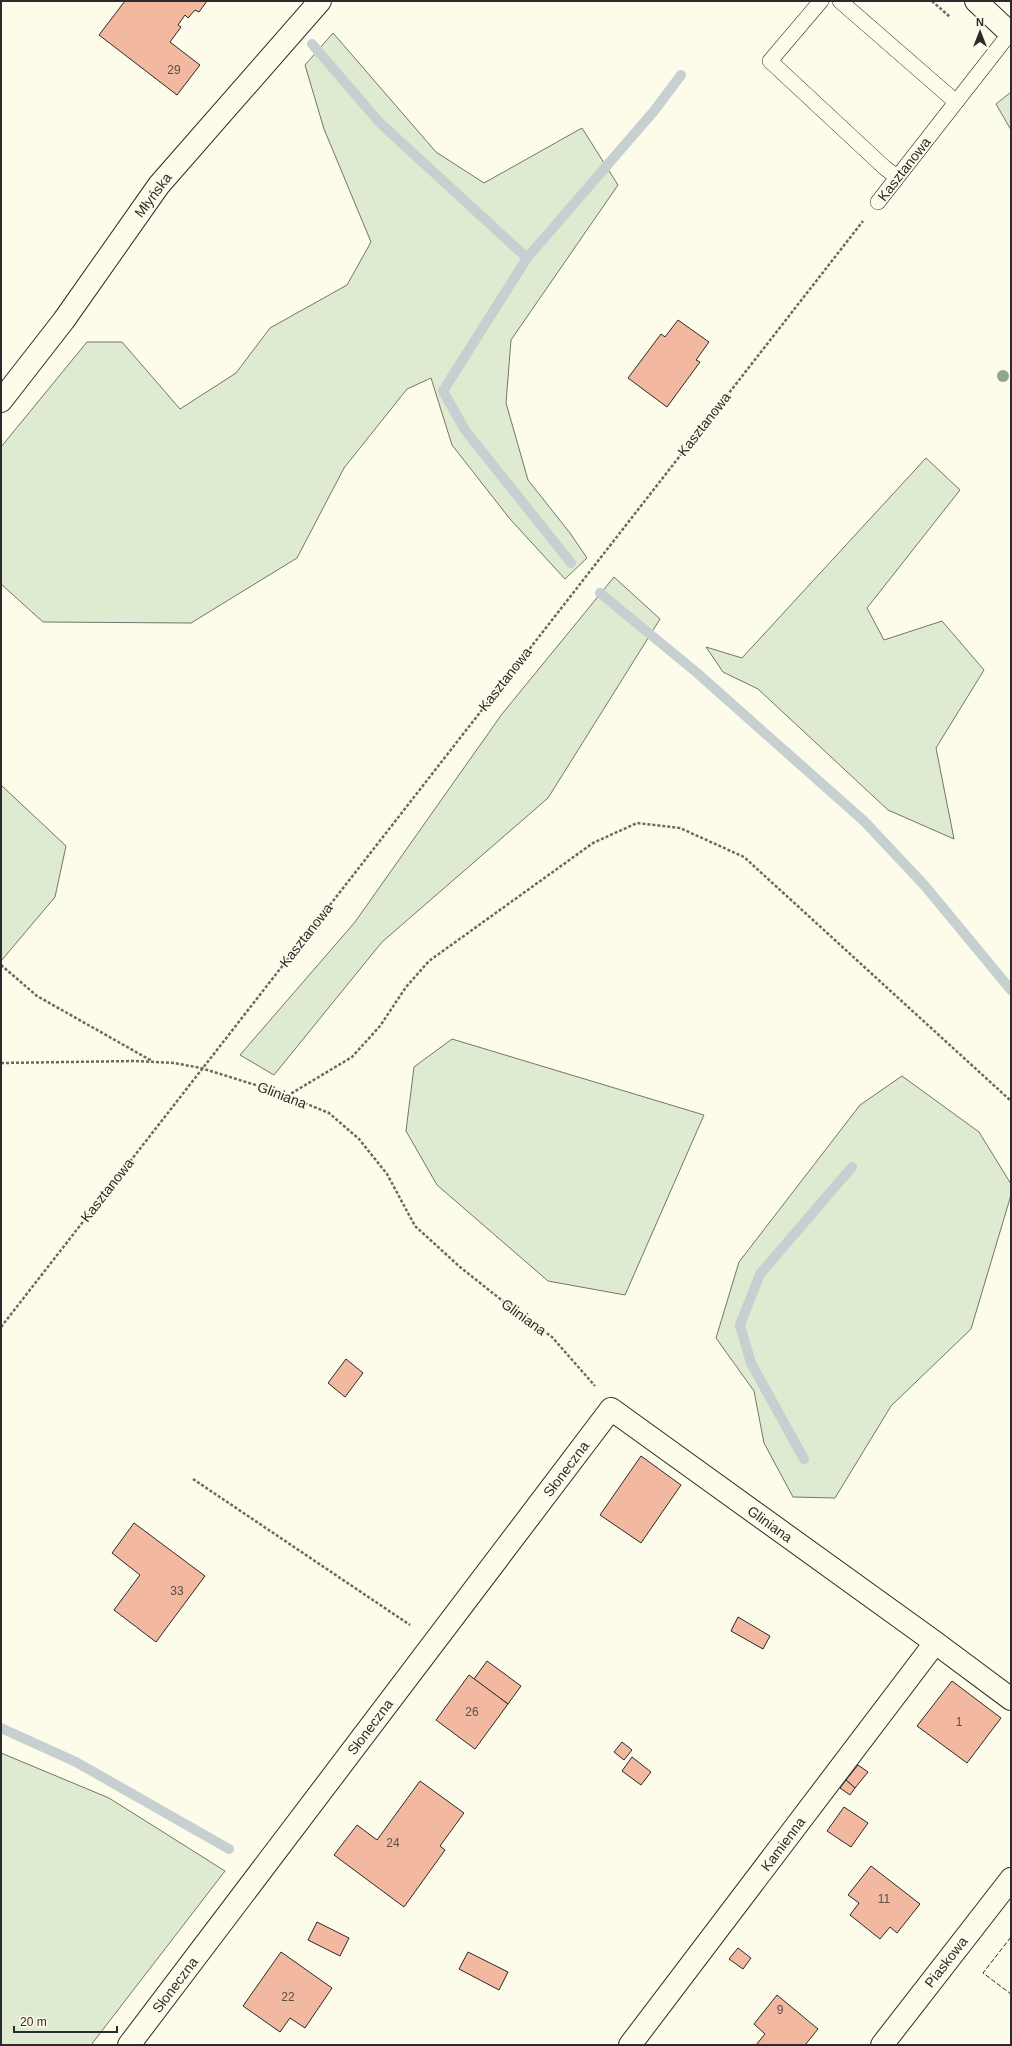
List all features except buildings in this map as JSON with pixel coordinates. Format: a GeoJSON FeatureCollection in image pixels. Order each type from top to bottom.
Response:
{"type":"FeatureCollection","features":[{"type":"Feature","properties":{"kind":"street","name":"Młyńska"},"geometry":{"type":"LineString","coordinates":[[1,401],[64,320],[159,185],[320,1]]}},
{"type":"Feature","properties":{"kind":"street"},"geometry":{"type":"LineString","coordinates":[[976,1],[1010,34]]}},
{"type":"Feature","properties":{"kind":"street","name":"Słoneczna"},"geometry":{"type":"LineString","coordinates":[[130,2045],[611,1409]]}},
{"type":"Feature","properties":{"kind":"street","name":"Gliniana"},"geometry":{"type":"LineString","coordinates":[[611,1409],[935,1642],[1011,1699]]}},
{"type":"Feature","properties":{"kind":"street","name":"Kamienna"},"geometry":{"type":"LineString","coordinates":[[630,2045],[935,1642]]}},
{"type":"Feature","properties":{"kind":"street","name":"Piaskowa"},"geometry":{"type":"LineString","coordinates":[[882,2045],[1011,1879]]}},
{"type":"Feature","properties":{"kind":"lane"},"geometry":{"type":"LineString","coordinates":[[822,1],[770,61],[885,168],[897,177]]}},
{"type":"Feature","properties":{"kind":"lane"},"geometry":{"type":"LineString","coordinates":[[840,1],[956,102]]}},
{"type":"Feature","properties":{"kind":"lane","name":"Kasztanowa"},"geometry":{"type":"LineString","coordinates":[[878,202],[1010,34]]}},
{"type":"Feature","properties":{"kind":"path","name":"Kasztanowa"},"geometry":{"type":"LineString","coordinates":[[1,1327],[201,1068],[878,202]]}},
{"type":"Feature","properties":{"kind":"path"},"geometry":{"type":"LineString","coordinates":[[287,1096],[352,1058],[380,1026],[406,987],[429,961],[593,843],[637,824],[680,828],[744,857],[1011,1101]]}},
{"type":"Feature","properties":{"kind":"path"},"geometry":{"type":"LineString","coordinates":[[1,965],[37,996],[153,1062]]}},
{"type":"Feature","properties":{"kind":"path","name":"Gliniana"},"geometry":{"type":"LineString","coordinates":[[1,1063],[86,1061],[174,1063],[201,1068],[287,1096],[329,1113],[359,1139],[387,1174],[415,1226],[487,1289],[552,1337],[601,1392],[611,1409]]}},
{"type":"Feature","properties":{"kind":"path"},"geometry":{"type":"LineString","coordinates":[[193,1479],[435,1641]]}},
{"type":"Feature","properties":{"kind":"green space"},"geometry":{"type":"Polygon","coordinates":[[[333,33],[436,152],[484,183],[582,128],[618,185],[511,340],[506,403],[528,480],[570,533],[587,558],[565,579],[510,519],[452,445],[431,378],[407,389],[344,468],[297,558],[191,623],[43,622],[1,584],[1,447],[87,342],[122,342],[180,409],[236,373],[270,328],[347,285],[371,242],[324,129],[305,65],[333,33]]]}},
{"type":"Feature","properties":{"kind":"green space"},"geometry":{"type":"Polygon","coordinates":[[[1011,92],[1011,130],[996,104],[1011,92]]]}},
{"type":"Feature","properties":{"kind":"green space"},"geometry":{"type":"Polygon","coordinates":[[[926,458],[960,490],[867,608],[884,640],[942,621],[984,670],[936,748],[954,839],[888,810],[758,689],[723,672],[706,647],[742,658],[926,458]]]}},
{"type":"Feature","properties":{"kind":"green space"},"geometry":{"type":"Polygon","coordinates":[[[614,577],[660,619],[548,798],[382,942],[274,1075],[240,1055],[355,922],[502,714],[614,577]]]}},
{"type":"Feature","properties":{"kind":"green space"},"geometry":{"type":"Polygon","coordinates":[[[1,785],[66,846],[55,897],[1,961],[1,785]]]}},
{"type":"Feature","properties":{"kind":"green space"},"geometry":{"type":"Polygon","coordinates":[[[452,1039],[704,1115],[625,1295],[548,1281],[437,1185],[406,1131],[414,1067],[452,1039]]]}},
{"type":"Feature","properties":{"kind":"green space"},"geometry":{"type":"Polygon","coordinates":[[[902,1076],[979,1132],[1011,1184],[1011,1195],[971,1329],[891,1406],[835,1498],[793,1497],[764,1443],[754,1391],[716,1338],[739,1262],[860,1105],[902,1076]]]}},
{"type":"Feature","properties":{"kind":"green space"},"geometry":{"type":"Polygon","coordinates":[[[1,1753],[109,1798],[225,1871],[91,2045],[1,2045],[1,1753]]]}},
{"type":"Feature","properties":{"kind":"waterway"},"geometry":{"type":"LineString","coordinates":[[312,44],[380,123],[527,258]]}},
{"type":"Feature","properties":{"kind":"waterway"},"geometry":{"type":"LineString","coordinates":[[571,563],[465,430],[443,391],[527,258],[654,111],[681,75]]}},
{"type":"Feature","properties":{"kind":"waterway"},"geometry":{"type":"LineString","coordinates":[[600,593],[696,672],[865,822],[925,886],[1011,990]]}},
{"type":"Feature","properties":{"kind":"waterway"},"geometry":{"type":"LineString","coordinates":[[804,1459],[751,1363],[740,1325],[760,1274],[852,1167]]}},
{"type":"Feature","properties":{"kind":"waterway"},"geometry":{"type":"LineString","coordinates":[[1,1728],[76,1762],[229,1849]]}},
{"type":"Feature","properties":{"kind":"fence"},"geometry":{"type":"LineString","coordinates":[[1011,1937],[983,1973],[1011,1994]]}}]}
